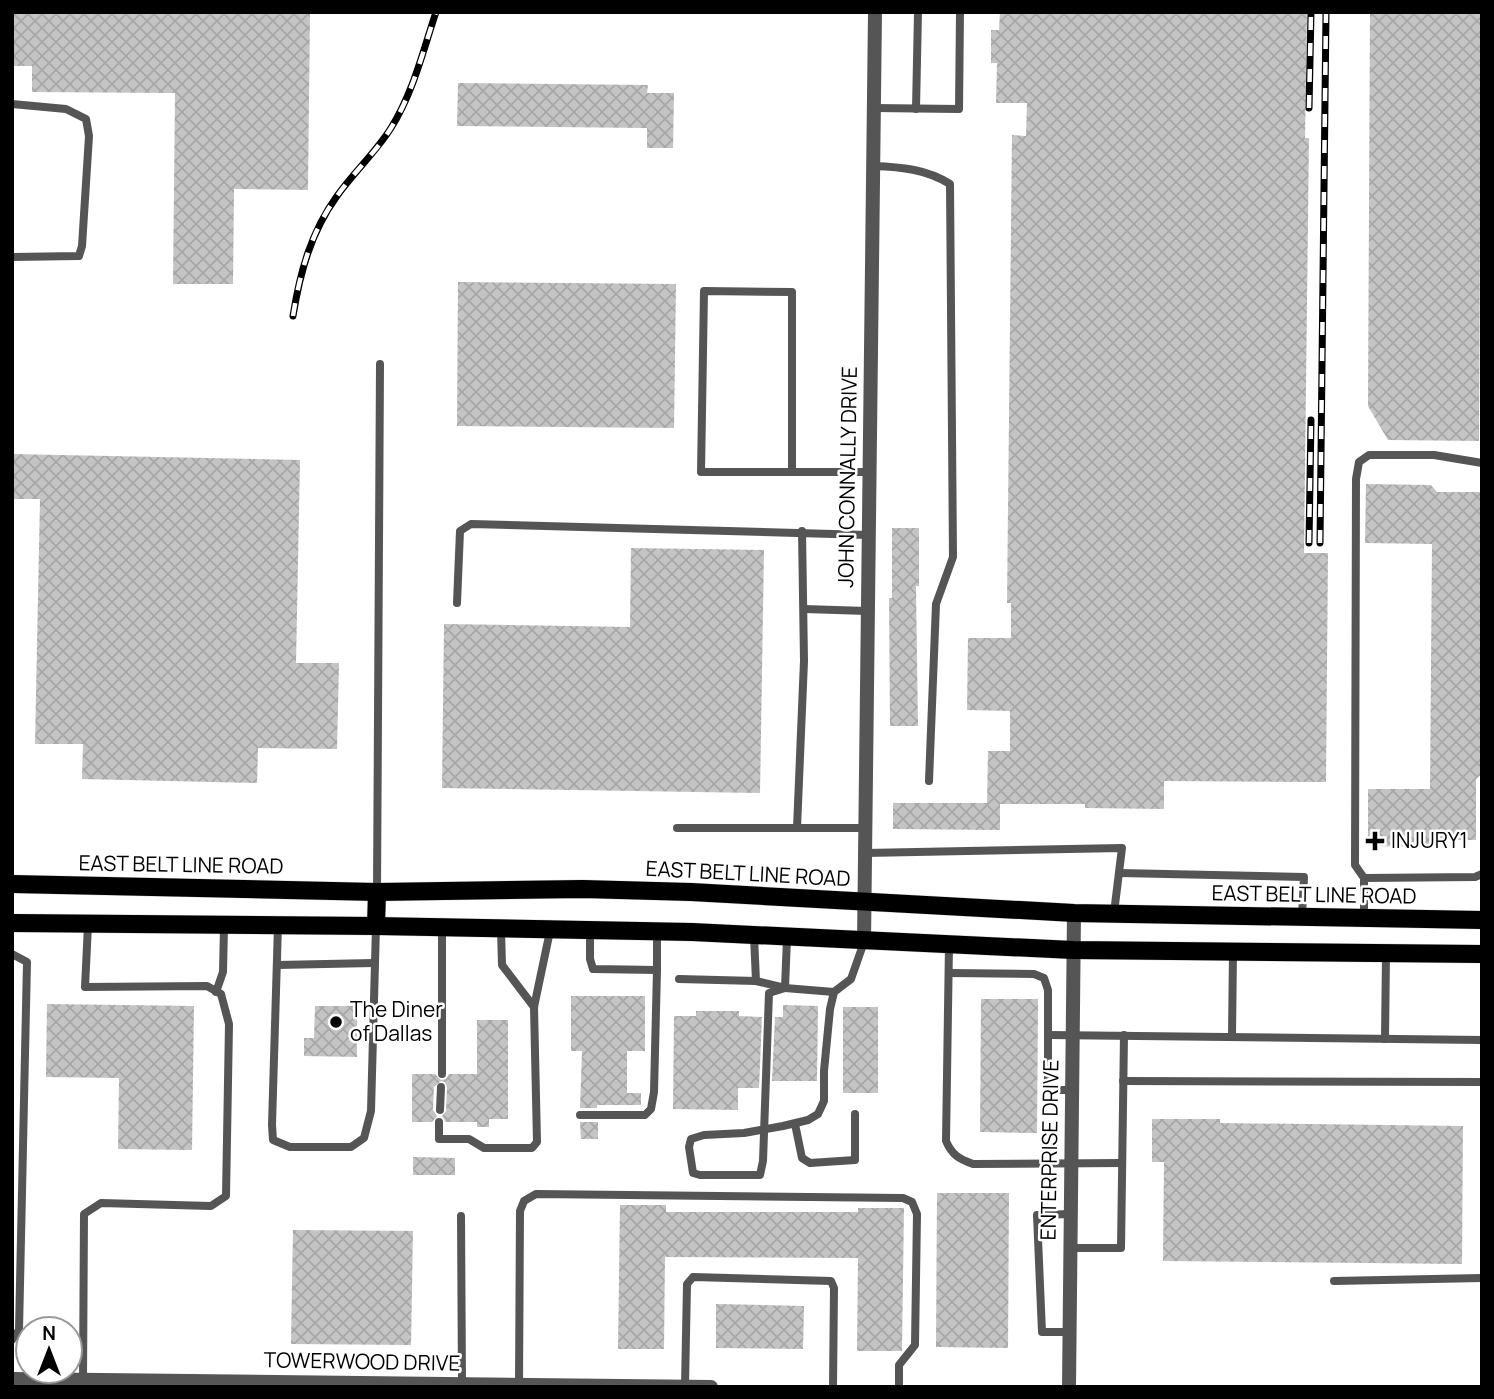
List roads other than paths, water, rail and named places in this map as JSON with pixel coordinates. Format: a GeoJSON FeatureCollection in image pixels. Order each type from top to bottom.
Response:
{"type":"FeatureCollection","features":[{"type":"Feature","properties":{"kind":"main road","name":"EAST BELT LINE ROAD"},"geometry":{"type":"LineString","coordinates":[[12,884],[377,892],[583,889],[691,892],[1074,914],[1482,920]]}},
{"type":"Feature","properties":{"kind":"main road"},"geometry":{"type":"LineString","coordinates":[[376,926],[377,892]]}},
{"type":"Feature","properties":{"kind":"main road"},"geometry":{"type":"LineString","coordinates":[[12,923],[376,926],[657,932],[1073,950],[1482,954]]}},
{"type":"Feature","properties":{"kind":"street","name":"JOHN CONNALLY DRIVE"},"geometry":{"type":"LineString","coordinates":[[864,942],[875,12]]}},
{"type":"Feature","properties":{"kind":"street","name":"ENTERPRISE DRIVE"},"geometry":{"type":"LineString","coordinates":[[1069,1387],[1074,914]]}},
{"type":"Feature","properties":{"kind":"street","name":"TOWERWOOD DRIVE"},"geometry":{"type":"LineString","coordinates":[[84,1380],[153,1384],[711,1387]]}},
{"type":"Feature","properties":{"kind":"lane"},"geometry":{"type":"LineString","coordinates":[[916,109],[918,12]]}},
{"type":"Feature","properties":{"kind":"lane"},"geometry":{"type":"LineString","coordinates":[[874,108],[960,109],[960,12]]}},
{"type":"Feature","properties":{"kind":"lane"},"geometry":{"type":"LineString","coordinates":[[12,104],[66,109],[86,119],[89,136],[82,246],[79,256],[12,257]]}},
{"type":"Feature","properties":{"kind":"lane"},"geometry":{"type":"LineString","coordinates":[[873,166],[903,167],[950,184],[953,557],[936,604],[929,781]]}},
{"type":"Feature","properties":{"kind":"lane"},"geometry":{"type":"LineString","coordinates":[[792,472],[792,292],[704,291],[701,471],[792,472],[869,472]]}},
{"type":"Feature","properties":{"kind":"lane"},"geometry":{"type":"LineString","coordinates":[[377,892],[380,364]]}},
{"type":"Feature","properties":{"kind":"lane"},"geometry":{"type":"LineString","coordinates":[[1364,918],[1364,878],[1355,865],[1356,479],[1359,462],[1369,456],[1434,455],[1482,463]]}},
{"type":"Feature","properties":{"kind":"lane"},"geometry":{"type":"LineString","coordinates":[[457,603],[460,531],[471,523],[869,534]]}},
{"type":"Feature","properties":{"kind":"lane"},"geometry":{"type":"LineString","coordinates":[[797,828],[804,661],[802,531]]}},
{"type":"Feature","properties":{"kind":"lane"},"geometry":{"type":"LineString","coordinates":[[804,609],[867,611]]}},
{"type":"Feature","properties":{"kind":"lane"},"geometry":{"type":"LineString","coordinates":[[677,828],[865,828]]}},
{"type":"Feature","properties":{"kind":"lane"},"geometry":{"type":"LineString","coordinates":[[865,853],[1122,848],[1114,914]]}},
{"type":"Feature","properties":{"kind":"lane"},"geometry":{"type":"LineString","coordinates":[[1119,873],[1304,877],[1302,917]]}},
{"type":"Feature","properties":{"kind":"lane"},"geometry":{"type":"LineString","coordinates":[[1364,878],[1475,877],[1482,874]]}},
{"type":"Feature","properties":{"kind":"lane"},"geometry":{"type":"LineString","coordinates":[[83,1315],[84,1214],[101,1203],[211,1206],[226,1196],[229,1024],[221,994],[207,986],[85,987],[88,925]]}},
{"type":"Feature","properties":{"kind":"lane"},"geometry":{"type":"LineString","coordinates":[[216,992],[223,972],[224,925]]}},
{"type":"Feature","properties":{"kind":"lane"},"geometry":{"type":"LineString","coordinates":[[278,925],[273,1140],[290,1147],[351,1147],[364,1138],[370,1111],[376,926]]}},
{"type":"Feature","properties":{"kind":"lane"},"geometry":{"type":"LineString","coordinates":[[442,1074],[443,928]]}},
{"type":"Feature","properties":{"kind":"lane"},"geometry":{"type":"LineString","coordinates":[[500,929],[502,965],[534,1007]]}},
{"type":"Feature","properties":{"kind":"lane"},"geometry":{"type":"LineString","coordinates":[[439,1122],[439,1139],[469,1139],[484,1148],[532,1148],[537,1142],[534,1007],[550,930]]}},
{"type":"Feature","properties":{"kind":"lane"},"geometry":{"type":"LineString","coordinates":[[590,931],[590,959],[593,969],[657,970]]}},
{"type":"Feature","properties":{"kind":"lane"},"geometry":{"type":"LineString","coordinates":[[580,1115],[638,1116],[645,1115],[652,1109],[657,932]]}},
{"type":"Feature","properties":{"kind":"lane"},"geometry":{"type":"LineString","coordinates":[[754,936],[755,981]]}},
{"type":"Feature","properties":{"kind":"lane"},"geometry":{"type":"LineString","coordinates":[[785,988],[787,938]]}},
{"type":"Feature","properties":{"kind":"lane"},"geometry":{"type":"LineString","coordinates":[[785,988],[769,993],[763,1130],[763,1161],[760,1175],[693,1173],[689,1147],[691,1139],[704,1135],[763,1130],[795,1124],[818,1114],[824,1101],[824,1070],[834,992],[851,979],[864,942]]}},
{"type":"Feature","properties":{"kind":"lane"},"geometry":{"type":"LineString","coordinates":[[949,945],[946,1141],[950,1151],[959,1160],[973,1164],[1122,1163]]}},
{"type":"Feature","properties":{"kind":"lane"},"geometry":{"type":"LineString","coordinates":[[1232,1036],[1233,953]]}},
{"type":"Feature","properties":{"kind":"lane"},"geometry":{"type":"LineString","coordinates":[[12,954],[27,962],[19,1331],[12,1340]]}},
{"type":"Feature","properties":{"kind":"lane"},"geometry":{"type":"LineString","coordinates":[[1385,1039],[1386,954]]}},
{"type":"Feature","properties":{"kind":"lane"},"geometry":{"type":"LineString","coordinates":[[277,965],[374,962]]}},
{"type":"Feature","properties":{"kind":"lane"},"geometry":{"type":"LineString","coordinates":[[949,972],[1034,974],[1044,978],[1048,990],[1048,1090],[1072,1090]]}},
{"type":"Feature","properties":{"kind":"lane"},"geometry":{"type":"LineString","coordinates":[[679,979],[755,981],[785,988],[834,992]]}},
{"type":"Feature","properties":{"kind":"lane"},"geometry":{"type":"LineString","coordinates":[[1048,1035],[1482,1040]]}},
{"type":"Feature","properties":{"kind":"lane"},"geometry":{"type":"LineString","coordinates":[[1070,1248],[1121,1248],[1124,1035]]}},
{"type":"Feature","properties":{"kind":"lane"},"geometry":{"type":"LineString","coordinates":[[1123,1081],[1482,1082]]}},
{"type":"Feature","properties":{"kind":"lane"},"geometry":{"type":"LineString","coordinates":[[440,1110],[441,1087]]}},
{"type":"Feature","properties":{"kind":"lane"},"geometry":{"type":"LineString","coordinates":[[795,1124],[802,1158],[810,1163],[855,1160],[855,1114]]}},
{"type":"Feature","properties":{"kind":"lane"},"geometry":{"type":"LineString","coordinates":[[519,1385],[520,1211],[524,1201],[536,1194],[904,1198],[912,1202],[917,1214],[915,1345],[899,1365],[899,1387]]}},
{"type":"Feature","properties":{"kind":"lane"},"geometry":{"type":"LineString","coordinates":[[1069,1332],[1042,1332],[1037,1215],[1071,1214]]}},
{"type":"Feature","properties":{"kind":"lane"},"geometry":{"type":"LineString","coordinates":[[461,1216],[462,1384]]}},
{"type":"Feature","properties":{"kind":"lane"},"geometry":{"type":"LineString","coordinates":[[685,1386],[687,1284],[693,1277],[831,1281],[834,1288],[833,1387]]}},
{"type":"Feature","properties":{"kind":"lane"},"geometry":{"type":"LineString","coordinates":[[1334,1281],[1482,1278]]}},
{"type":"Feature","properties":{"kind":"railway"},"geometry":{"type":"LineString","coordinates":[[293,316],[303,268],[313,238],[337,196],[379,145],[399,115],[417,72],[436,12]]}},
{"type":"Feature","properties":{"kind":"railway"},"geometry":{"type":"LineString","coordinates":[[1309,108],[1311,12]]}},
{"type":"Feature","properties":{"kind":"railway"},"geometry":{"type":"LineString","coordinates":[[1320,543],[1326,12]]}},
{"type":"Feature","properties":{"kind":"railway"},"geometry":{"type":"LineString","coordinates":[[1309,543],[1311,420]]}},
{"type":"Feature","properties":{"kind":"place","name":"INJURY1"},"geometry":{"type":"Point","coordinates":[1375,841]}},
{"type":"Feature","properties":{"kind":"place","name":"The Diner of Dallas"},"geometry":{"type":"Point","coordinates":[336,1022]}}]}
